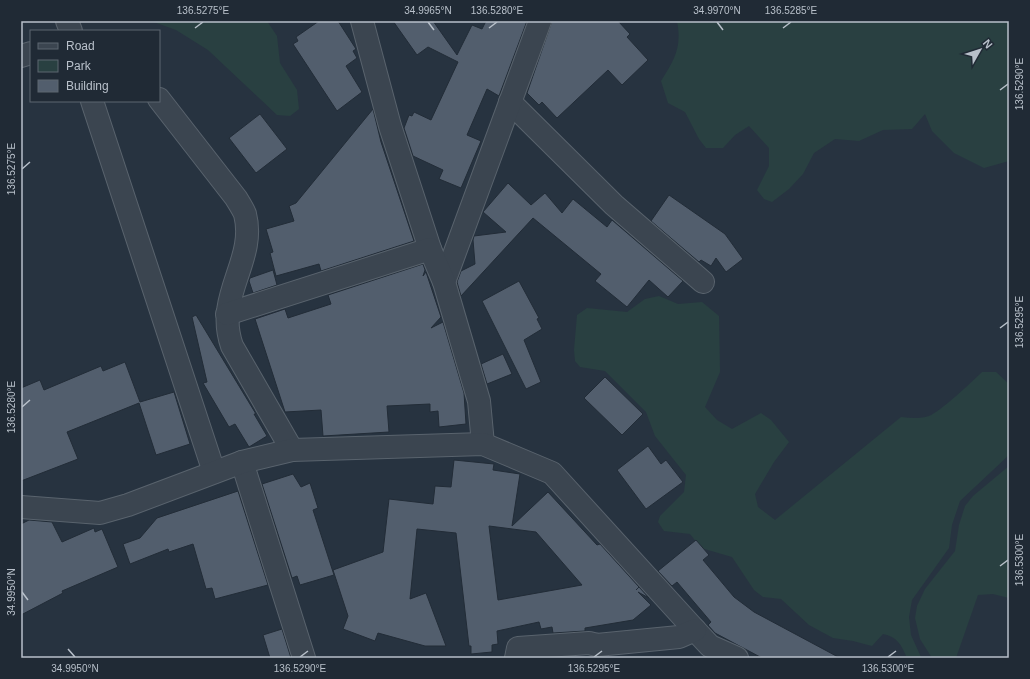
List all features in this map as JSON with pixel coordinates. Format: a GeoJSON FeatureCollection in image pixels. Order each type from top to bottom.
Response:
{"type":"FeatureCollection","features":[{"type":"Feature","properties":{"kind":"street"},"geometry":{"type":"LineString","coordinates":[[362,21],[390,126],[430,249],[444,282],[478,401],[483,444]]}},
{"type":"Feature","properties":{"kind":"street"},"geometry":{"type":"LineString","coordinates":[[444,282],[540,21]]}},
{"type":"Feature","properties":{"kind":"street"},"geometry":{"type":"LineString","coordinates":[[160,100],[236,198],[244,213],[247,226],[246,249],[234,282],[227,314],[228,334],[232,346],[292,450]]}},
{"type":"Feature","properties":{"kind":"street"},"geometry":{"type":"LineString","coordinates":[[92,102],[214,472]]}},
{"type":"Feature","properties":{"kind":"street"},"geometry":{"type":"LineString","coordinates":[[510,102],[614,205],[703,282]]}},
{"type":"Feature","properties":{"kind":"street"},"geometry":{"type":"LineString","coordinates":[[227,314],[430,249]]}},
{"type":"Feature","properties":{"kind":"street"},"geometry":{"type":"LineString","coordinates":[[21,507],[100,513],[128,505],[242,462],[292,450],[483,444],[552,473],[710,646],[737,658]]}},
{"type":"Feature","properties":{"kind":"street"},"geometry":{"type":"LineString","coordinates":[[242,462],[304,658]]}},
{"type":"Feature","properties":{"kind":"street"},"geometry":{"type":"LineString","coordinates":[[516,658],[518,648],[589,643],[597,645],[679,638],[695,630]]}},
{"type":"Feature","properties":{"kind":"green space"},"geometry":{"type":"Polygon","coordinates":[[[151,21],[267,21],[277,36],[280,63],[297,90],[299,109],[290,116],[277,115],[208,50],[176,30],[151,21]]]}},
{"type":"Feature","properties":{"kind":"green space"},"geometry":{"type":"Polygon","coordinates":[[[677,21],[1009,21],[1009,161],[984,168],[954,153],[932,131],[925,114],[912,129],[883,130],[859,141],[835,139],[814,153],[803,174],[789,189],[772,202],[764,199],[757,190],[769,166],[769,148],[749,126],[735,135],[723,148],[706,148],[699,139],[685,112],[668,103],[661,81],[674,59],[678,46],[679,38],[677,21]]]}},
{"type":"Feature","properties":{"kind":"green space"},"geometry":{"type":"Polygon","coordinates":[[[659,296],[678,304],[702,302],[719,316],[720,372],[705,407],[717,420],[732,429],[761,413],[771,420],[789,442],[774,462],[755,494],[758,507],[775,520],[901,417],[922,418],[929,416],[941,409],[982,372],[996,372],[1009,384],[1009,455],[960,501],[952,525],[949,548],[912,600],[909,617],[911,635],[921,657],[906,656],[898,642],[888,635],[883,634],[872,646],[833,638],[809,625],[781,599],[763,597],[754,590],[732,557],[701,548],[690,534],[664,531],[658,522],[660,516],[684,492],[686,475],[655,436],[646,412],[605,371],[580,367],[575,361],[574,350],[577,315],[587,308],[627,312],[645,299],[659,296]]]}},
{"type":"Feature","properties":{"kind":"green space"},"geometry":{"type":"Polygon","coordinates":[[[1009,466],[1009,598],[993,594],[978,595],[956,658],[932,658],[920,639],[915,618],[917,606],[925,589],[955,551],[959,525],[965,506],[973,496],[1009,466]]]}},
{"type":"Feature","properties":{"kind":"building"},"geometry":{"type":"Polygon","coordinates":[[[319,21],[338,21],[356,49],[353,51],[357,58],[346,66],[362,92],[337,111],[293,44],[298,41],[296,37],[319,21]]]}},
{"type":"Feature","properties":{"kind":"building"},"geometry":{"type":"Polygon","coordinates":[[[393,21],[433,21],[457,55],[472,25],[482,29],[486,21],[527,21],[499,96],[487,89],[467,135],[481,141],[461,188],[439,179],[443,170],[413,156],[404,128],[409,115],[412,116],[414,112],[431,120],[458,62],[428,47],[417,55],[393,21]]]}},
{"type":"Feature","properties":{"kind":"building"},"geometry":{"type":"Polygon","coordinates":[[[552,21],[618,21],[630,34],[627,37],[648,60],[622,85],[608,70],[557,118],[542,102],[539,105],[527,93],[552,21]]]}},
{"type":"Feature","properties":{"kind":"building"},"geometry":{"type":"Polygon","coordinates":[[[373,109],[381,142],[414,241],[321,271],[319,264],[276,276],[270,253],[273,252],[266,229],[294,221],[289,206],[296,203],[373,109]]]}},
{"type":"Feature","properties":{"kind":"building"},"geometry":{"type":"Polygon","coordinates":[[[260,114],[287,149],[256,173],[229,138],[260,114]]]}},
{"type":"Feature","properties":{"kind":"building"},"geometry":{"type":"Polygon","coordinates":[[[508,183],[531,205],[545,193],[562,213],[573,199],[607,227],[612,220],[683,281],[668,297],[649,280],[627,307],[595,281],[601,274],[533,218],[461,296],[457,282],[461,271],[475,264],[474,236],[506,232],[483,212],[508,183]]]}},
{"type":"Feature","properties":{"kind":"building"},"geometry":{"type":"Polygon","coordinates":[[[669,195],[725,234],[743,259],[726,272],[716,258],[711,266],[701,260],[699,262],[651,221],[669,195]]]}},
{"type":"Feature","properties":{"kind":"building"},"geometry":{"type":"Polygon","coordinates":[[[423,264],[425,270],[423,276],[426,272],[441,317],[431,328],[443,322],[464,393],[466,424],[439,427],[438,411],[430,412],[430,404],[387,406],[389,432],[323,436],[321,410],[285,412],[255,319],[285,309],[288,318],[331,304],[328,295],[423,264]]]}},
{"type":"Feature","properties":{"kind":"building"},"geometry":{"type":"Polygon","coordinates":[[[273,270],[277,285],[253,293],[249,281],[250,278],[273,270]]]}},
{"type":"Feature","properties":{"kind":"building"},"geometry":{"type":"Polygon","coordinates":[[[519,281],[539,318],[537,319],[542,329],[524,340],[541,382],[526,389],[482,301],[519,281]]]}},
{"type":"Feature","properties":{"kind":"building"},"geometry":{"type":"Polygon","coordinates":[[[196,315],[256,414],[254,414],[267,436],[249,447],[235,424],[229,427],[203,383],[207,382],[192,317],[196,315]]]}},
{"type":"Feature","properties":{"kind":"building"},"geometry":{"type":"Polygon","coordinates":[[[503,354],[512,374],[487,384],[481,364],[503,354]]]}},
{"type":"Feature","properties":{"kind":"building"},"geometry":{"type":"Polygon","coordinates":[[[125,362],[140,402],[174,392],[190,444],[156,455],[139,403],[67,432],[78,459],[21,481],[21,388],[40,380],[44,390],[101,366],[103,371],[125,362]]]}},
{"type":"Feature","properties":{"kind":"building"},"geometry":{"type":"Polygon","coordinates":[[[605,377],[643,414],[622,435],[584,398],[605,377]]]}},
{"type":"Feature","properties":{"kind":"building"},"geometry":{"type":"Polygon","coordinates":[[[648,446],[661,464],[666,460],[683,482],[646,509],[617,470],[648,446]]]}},
{"type":"Feature","properties":{"kind":"building"},"geometry":{"type":"Polygon","coordinates":[[[454,460],[494,464],[493,470],[520,474],[512,526],[548,492],[597,545],[600,544],[649,598],[638,592],[651,605],[633,620],[585,628],[585,631],[553,633],[552,627],[541,629],[539,622],[497,631],[498,644],[492,645],[492,652],[471,654],[456,533],[417,529],[410,599],[426,593],[446,646],[425,646],[378,633],[375,641],[343,629],[348,616],[333,570],[383,552],[389,499],[433,504],[435,486],[451,487],[454,460]],[[489,526],[498,600],[582,585],[536,532],[489,526]]]}},
{"type":"Feature","properties":{"kind":"building"},"geometry":{"type":"Polygon","coordinates":[[[293,474],[301,487],[310,483],[318,508],[313,510],[334,575],[300,585],[297,576],[292,578],[262,484],[293,474]]]}},
{"type":"Feature","properties":{"kind":"building"},"geometry":{"type":"Polygon","coordinates":[[[238,491],[268,585],[215,599],[212,588],[206,589],[193,544],[169,552],[168,549],[130,564],[123,544],[140,538],[157,518],[238,491]]]}},
{"type":"Feature","properties":{"kind":"building"},"geometry":{"type":"Polygon","coordinates":[[[29,520],[52,522],[62,542],[94,528],[95,532],[102,529],[118,567],[62,591],[63,593],[21,615],[21,524],[29,520]]]}},
{"type":"Feature","properties":{"kind":"building"},"geometry":{"type":"Polygon","coordinates":[[[696,540],[709,555],[703,560],[734,597],[754,612],[840,658],[762,658],[715,633],[708,625],[711,622],[677,582],[672,586],[658,571],[696,540]]]}},
{"type":"Feature","properties":{"kind":"building"},"geometry":{"type":"Polygon","coordinates":[[[282,629],[291,658],[270,658],[263,635],[282,629]]]}}]}
